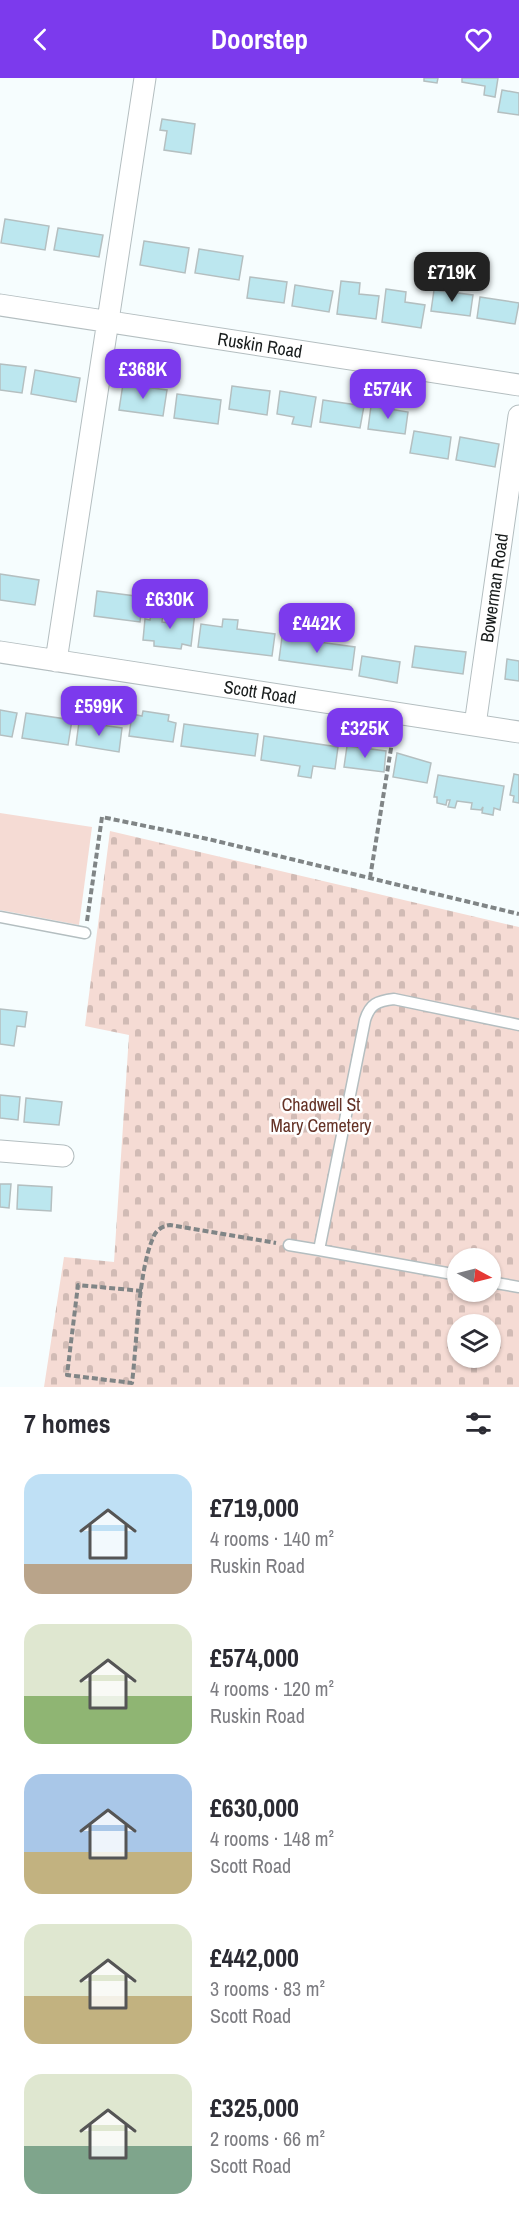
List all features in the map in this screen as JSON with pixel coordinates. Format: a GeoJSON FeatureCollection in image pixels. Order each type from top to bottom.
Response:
{"type":"FeatureCollection","features":[{"type":"Feature","properties":{"kind":"street"},"geometry":{"type":"LineString","coordinates":[[56,661],[145,78]]}},
{"type":"Feature","properties":{"kind":"street","name":"Ruskin Road"},"geometry":{"type":"LineString","coordinates":[[0,305],[519,385]]}},
{"type":"Feature","properties":{"kind":"street","name":"Bowerman Road"},"geometry":{"type":"LineString","coordinates":[[474,725],[519,416]]}},
{"type":"Feature","properties":{"kind":"street","name":"Scott Road"},"geometry":{"type":"LineString","coordinates":[[0,652],[519,732]]}},
{"type":"Feature","properties":{"kind":"street"},"geometry":{"type":"LineString","coordinates":[[0,1151],[63,1156]]}},
{"type":"Feature","properties":{"kind":"lane"},"geometry":{"type":"LineString","coordinates":[[0,917],[85,933]]}},
{"type":"Feature","properties":{"kind":"lane"},"geometry":{"type":"LineString","coordinates":[[319,1250],[369,1007],[377,1002],[394,999],[519,1025]]}},
{"type":"Feature","properties":{"kind":"lane"},"geometry":{"type":"LineString","coordinates":[[289,1245],[447,1273]]}},
{"type":"Feature","properties":{"kind":"lane"},"geometry":{"type":"LineString","coordinates":[[501,1284],[519,1287]]}},
{"type":"Feature","properties":{"kind":"path"},"geometry":{"type":"LineString","coordinates":[[370,878],[397,713]]}},
{"type":"Feature","properties":{"kind":"path"},"geometry":{"type":"LineString","coordinates":[[85,933],[102,817],[208,839],[519,914]]}},
{"type":"Feature","properties":{"kind":"path"},"geometry":{"type":"LineString","coordinates":[[142,1292],[78,1285],[67,1376],[132,1383],[142,1292],[145,1260],[154,1236],[163,1226],[170,1225],[289,1245]]}},
{"type":"Feature","properties":{"kind":"green space"},"geometry":{"type":"Polygon","coordinates":[[[0,813],[92,827],[79,925],[0,910],[0,813]]]}},
{"type":"Feature","properties":{"kind":"green space","name":"Chadwell St Mary Cemetery"},"geometry":{"type":"Polygon","coordinates":[[[110,831],[519,927],[519,1387],[44,1387],[64,1257],[114,1262],[129,1035],[85,1026],[110,831]]]}},
{"type":"Feature","properties":{"kind":"building"},"geometry":{"type":"Polygon","coordinates":[[[424,78],[438,78],[437,83],[424,81],[424,78]]]}},
{"type":"Feature","properties":{"kind":"building"},"geometry":{"type":"Polygon","coordinates":[[[462,78],[498,78],[495,97],[484,95],[485,86],[462,82],[462,78]]]}},
{"type":"Feature","properties":{"kind":"building"},"geometry":{"type":"Polygon","coordinates":[[[502,90],[519,93],[519,115],[498,112],[502,90]]]}},
{"type":"Feature","properties":{"kind":"building"},"geometry":{"type":"Polygon","coordinates":[[[162,119],[195,124],[191,154],[164,150],[167,131],[160,130],[162,119]]]}},
{"type":"Feature","properties":{"kind":"building"},"geometry":{"type":"Polygon","coordinates":[[[5,219],[49,226],[45,250],[1,243],[5,219]]]}},
{"type":"Feature","properties":{"kind":"building"},"geometry":{"type":"Polygon","coordinates":[[[58,228],[103,235],[99,257],[54,250],[58,228]]]}},
{"type":"Feature","properties":{"kind":"building"},"geometry":{"type":"Polygon","coordinates":[[[144,241],[189,248],[185,273],[140,265],[144,241]]]}},
{"type":"Feature","properties":{"kind":"building"},"geometry":{"type":"Polygon","coordinates":[[[199,249],[243,256],[239,280],[195,273],[199,249]]]}},
{"type":"Feature","properties":{"kind":"building"},"geometry":{"type":"Polygon","coordinates":[[[250,277],[287,282],[284,303],[247,298],[250,277]]]}},
{"type":"Feature","properties":{"kind":"building"},"geometry":{"type":"Polygon","coordinates":[[[341,281],[360,283],[359,294],[379,296],[376,319],[337,314],[341,281]]]}},
{"type":"Feature","properties":{"kind":"building"},"geometry":{"type":"Polygon","coordinates":[[[295,285],[333,291],[329,312],[292,306],[295,285]]]}},
{"type":"Feature","properties":{"kind":"building"},"geometry":{"type":"Polygon","coordinates":[[[386,289],[406,292],[405,302],[425,305],[421,328],[382,322],[386,289]]]}},
{"type":"Feature","properties":{"kind":"building"},"geometry":{"type":"Polygon","coordinates":[[[434,290],[473,295],[470,316],[431,311],[434,290]]]}},
{"type":"Feature","properties":{"kind":"building"},"geometry":{"type":"Polygon","coordinates":[[[480,297],[519,303],[515,324],[477,318],[480,297]]]}},
{"type":"Feature","properties":{"kind":"building"},"geometry":{"type":"Polygon","coordinates":[[[0,364],[26,367],[22,393],[0,390],[0,364]]]}},
{"type":"Feature","properties":{"kind":"building"},"geometry":{"type":"Polygon","coordinates":[[[35,370],[80,378],[76,402],[31,394],[35,370]]]}},
{"type":"Feature","properties":{"kind":"building"},"geometry":{"type":"Polygon","coordinates":[[[123,384],[167,390],[163,416],[119,410],[123,384]]]}},
{"type":"Feature","properties":{"kind":"building"},"geometry":{"type":"Polygon","coordinates":[[[232,386],[270,391],[267,415],[229,409],[232,386]]]}},
{"type":"Feature","properties":{"kind":"building"},"geometry":{"type":"Polygon","coordinates":[[[280,391],[316,397],[311,427],[292,424],[294,417],[277,414],[280,391]]]}},
{"type":"Feature","properties":{"kind":"building"},"geometry":{"type":"Polygon","coordinates":[[[177,394],[221,400],[218,424],[174,418],[177,394]]]}},
{"type":"Feature","properties":{"kind":"building"},"geometry":{"type":"Polygon","coordinates":[[[323,400],[364,406],[360,428],[320,422],[323,400]]]}},
{"type":"Feature","properties":{"kind":"building"},"geometry":{"type":"Polygon","coordinates":[[[371,406],[408,412],[405,434],[368,429],[371,406]]]}},
{"type":"Feature","properties":{"kind":"building"},"geometry":{"type":"Polygon","coordinates":[[[414,431],[451,437],[448,459],[410,453],[414,431]]]}},
{"type":"Feature","properties":{"kind":"building"},"geometry":{"type":"Polygon","coordinates":[[[460,437],[499,444],[495,467],[456,460],[460,437]]]}},
{"type":"Feature","properties":{"kind":"building"},"geometry":{"type":"Polygon","coordinates":[[[0,574],[39,580],[35,605],[0,600],[0,574]]]}},
{"type":"Feature","properties":{"kind":"building"},"geometry":{"type":"Polygon","coordinates":[[[97,591],[143,597],[140,622],[94,616],[97,591]]]}},
{"type":"Feature","properties":{"kind":"building"},"geometry":{"type":"Polygon","coordinates":[[[181,610],[195,612],[191,646],[182,644],[181,649],[154,646],[154,641],[143,640],[145,619],[150,620],[151,611],[163,613],[162,622],[170,623],[171,614],[180,615],[181,610]]]}},
{"type":"Feature","properties":{"kind":"building"},"geometry":{"type":"Polygon","coordinates":[[[223,619],[238,620],[237,629],[275,634],[272,656],[198,647],[201,624],[222,627],[223,619]]]}},
{"type":"Feature","properties":{"kind":"building"},"geometry":{"type":"Polygon","coordinates":[[[282,637],[355,647],[352,670],[279,660],[282,637]]]}},
{"type":"Feature","properties":{"kind":"building"},"geometry":{"type":"Polygon","coordinates":[[[415,646],[466,652],[463,674],[412,667],[415,646]]]}},
{"type":"Feature","properties":{"kind":"building"},"geometry":{"type":"Polygon","coordinates":[[[362,656],[400,662],[397,683],[359,676],[362,656]]]}},
{"type":"Feature","properties":{"kind":"building"},"geometry":{"type":"Polygon","coordinates":[[[507,659],[519,661],[519,681],[505,679],[507,659]]]}},
{"type":"Feature","properties":{"kind":"building"},"geometry":{"type":"Polygon","coordinates":[[[0,710],[17,713],[12,737],[0,735],[0,710]]]}},
{"type":"Feature","properties":{"kind":"building"},"geometry":{"type":"Polygon","coordinates":[[[143,711],[169,715],[168,721],[176,723],[173,742],[129,736],[132,714],[142,716],[143,711]]]}},
{"type":"Feature","properties":{"kind":"building"},"geometry":{"type":"Polygon","coordinates":[[[26,713],[72,720],[68,745],[22,738],[26,713]]]}},
{"type":"Feature","properties":{"kind":"building"},"geometry":{"type":"Polygon","coordinates":[[[79,722],[122,728],[119,752],[76,745],[79,722]]]}},
{"type":"Feature","properties":{"kind":"building"},"geometry":{"type":"Polygon","coordinates":[[[184,724],[258,734],[255,756],[181,746],[184,724]]]}},
{"type":"Feature","properties":{"kind":"building"},"geometry":{"type":"Polygon","coordinates":[[[264,736],[338,747],[335,769],[313,766],[311,778],[298,776],[300,766],[261,760],[264,736]]]}},
{"type":"Feature","properties":{"kind":"building"},"geometry":{"type":"Polygon","coordinates":[[[347,746],[386,751],[384,772],[344,767],[347,746]]]}},
{"type":"Feature","properties":{"kind":"building"},"geometry":{"type":"Polygon","coordinates":[[[397,753],[431,763],[427,783],[393,777],[397,753]]]}},
{"type":"Feature","properties":{"kind":"building"},"geometry":{"type":"Polygon","coordinates":[[[514,774],[519,775],[519,803],[513,802],[514,796],[510,795],[514,774]]]}},
{"type":"Feature","properties":{"kind":"building"},"geometry":{"type":"Polygon","coordinates":[[[438,775],[504,786],[500,810],[494,808],[493,815],[482,813],[483,807],[481,810],[471,809],[472,803],[457,801],[455,808],[448,807],[450,800],[447,800],[446,805],[437,803],[437,797],[434,797],[438,775]]]}},
{"type":"Feature","properties":{"kind":"building"},"geometry":{"type":"Polygon","coordinates":[[[0,1009],[27,1012],[25,1027],[17,1026],[14,1046],[0,1044],[0,1009]]]}},
{"type":"Feature","properties":{"kind":"building"},"geometry":{"type":"Polygon","coordinates":[[[0,1095],[20,1097],[18,1120],[0,1118],[0,1095]]]}},
{"type":"Feature","properties":{"kind":"building"},"geometry":{"type":"Polygon","coordinates":[[[26,1098],[62,1102],[59,1125],[24,1122],[26,1098]]]}},
{"type":"Feature","properties":{"kind":"building"},"geometry":{"type":"Polygon","coordinates":[[[0,1184],[11,1184],[9,1208],[0,1207],[0,1184]]]}},
{"type":"Feature","properties":{"kind":"building"},"geometry":{"type":"Polygon","coordinates":[[[18,1185],[52,1187],[51,1211],[17,1209],[18,1185]]]}}]}
